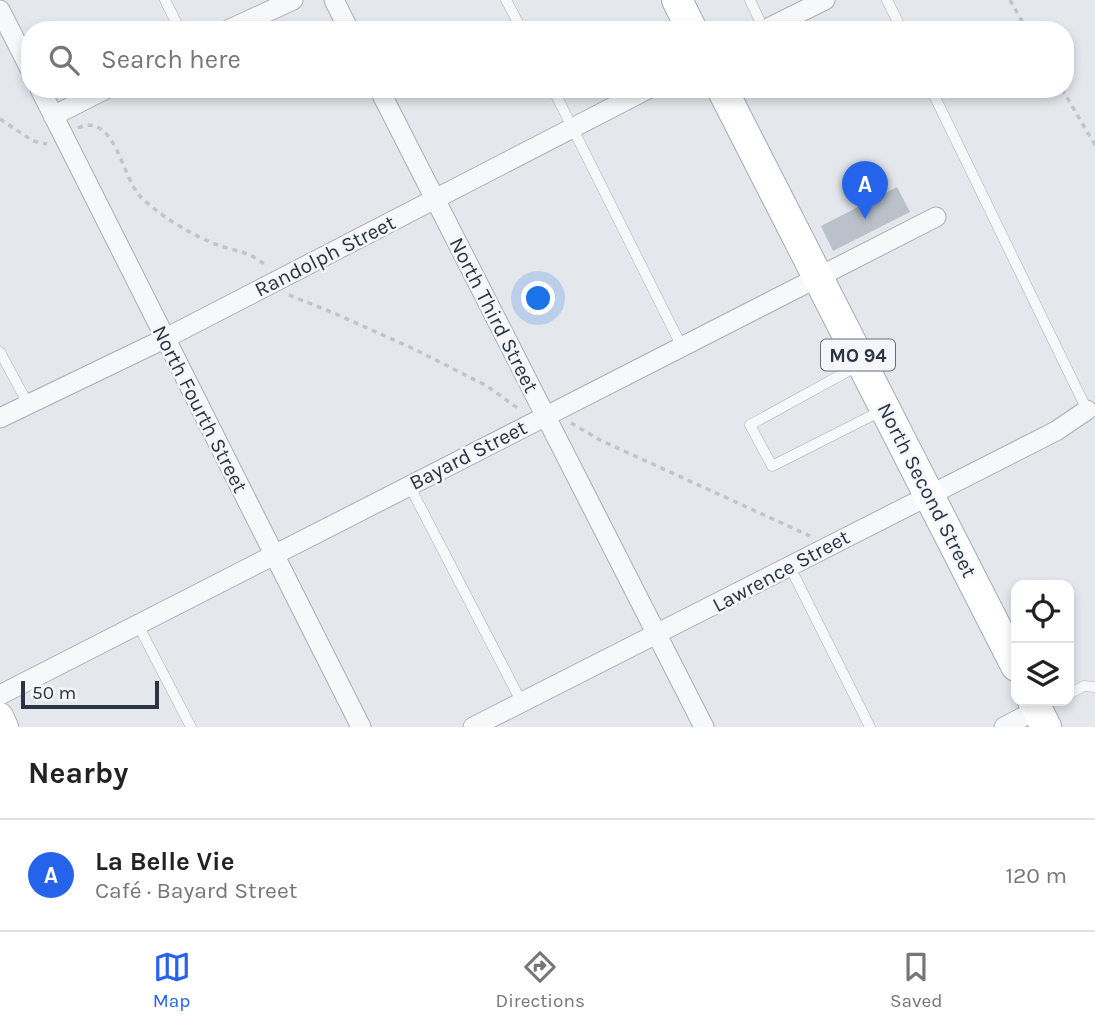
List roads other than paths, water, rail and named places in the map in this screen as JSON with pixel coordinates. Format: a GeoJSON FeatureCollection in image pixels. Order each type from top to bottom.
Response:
{"type":"FeatureCollection","features":[{"type":"Feature","properties":{"kind":"main road"},"geometry":{"type":"LineString","coordinates":[[677,0],[688,21]]}},
{"type":"Feature","properties":{"kind":"main road","name":"North Second Street"},"geometry":{"type":"LineString","coordinates":[[727,98],[1011,656]]}},
{"type":"Feature","properties":{"kind":"main road"},"geometry":{"type":"LineString","coordinates":[[0,716],[5,727]]}},
{"type":"Feature","properties":{"kind":"street"},"geometry":{"type":"LineString","coordinates":[[248,21],[293,0]]}},
{"type":"Feature","properties":{"kind":"street"},"geometry":{"type":"LineString","coordinates":[[334,0],[344,21]]}},
{"type":"Feature","properties":{"kind":"street"},"geometry":{"type":"LineString","coordinates":[[780,21],[813,3]]}},
{"type":"Feature","properties":{"kind":"street"},"geometry":{"type":"LineString","coordinates":[[0,10],[21,51]]}},
{"type":"Feature","properties":{"kind":"street","name":"North Fourth Street"},"geometry":{"type":"LineString","coordinates":[[45,98],[362,727]]}},
{"type":"Feature","properties":{"kind":"street"},"geometry":{"type":"LineString","coordinates":[[54,116],[89,98]]}},
{"type":"Feature","properties":{"kind":"street","name":"North Third Street"},"geometry":{"type":"LineString","coordinates":[[384,98],[704,727]]}},
{"type":"Feature","properties":{"kind":"street","name":"Randolph Street"},"geometry":{"type":"LineString","coordinates":[[0,418],[164,339],[631,98]]}},
{"type":"Feature","properties":{"kind":"street","name":"Bayard Street"},"geometry":{"type":"LineString","coordinates":[[0,695],[936,217]]}},
{"type":"Feature","properties":{"kind":"street","name":"Lawrence Street"},"geometry":{"type":"LineString","coordinates":[[473,727],[1056,431],[1087,411]]}},
{"type":"Feature","properties":{"kind":"street"},"geometry":{"type":"LineString","coordinates":[[1004,727],[1041,711]]}},
{"type":"Feature","properties":{"kind":"lane"},"geometry":{"type":"LineString","coordinates":[[165,0],[176,21]]}},
{"type":"Feature","properties":{"kind":"lane"},"geometry":{"type":"LineString","coordinates":[[506,0],[517,21]]}},
{"type":"Feature","properties":{"kind":"lane"},"geometry":{"type":"LineString","coordinates":[[750,0],[760,21]]}},
{"type":"Feature","properties":{"kind":"lane"},"geometry":{"type":"LineString","coordinates":[[887,0],[898,21]]}},
{"type":"Feature","properties":{"kind":"lane"},"geometry":{"type":"LineString","coordinates":[[558,98],[682,347]]}},
{"type":"Feature","properties":{"kind":"lane"},"geometry":{"type":"LineString","coordinates":[[935,98],[1087,411]]}},
{"type":"Feature","properties":{"kind":"lane"},"geometry":{"type":"LineString","coordinates":[[0,352],[28,404]]}},
{"type":"Feature","properties":{"kind":"lane"},"geometry":{"type":"LineString","coordinates":[[862,363],[750,425],[772,466],[886,408]]}},
{"type":"Feature","properties":{"kind":"lane"},"geometry":{"type":"LineString","coordinates":[[409,485],[521,701]]}},
{"type":"Feature","properties":{"kind":"lane"},"geometry":{"type":"LineString","coordinates":[[790,567],[870,727]]}},
{"type":"Feature","properties":{"kind":"lane"},"geometry":{"type":"LineString","coordinates":[[138,625],[191,727]]}},
{"type":"Feature","properties":{"kind":"lane"},"geometry":{"type":"LineString","coordinates":[[1074,691],[1084,686],[1095,687]]}},
{"type":"Feature","properties":{"kind":"place","name":"La Belle Vie"},"geometry":{"type":"Point","coordinates":[865,219]}}]}
